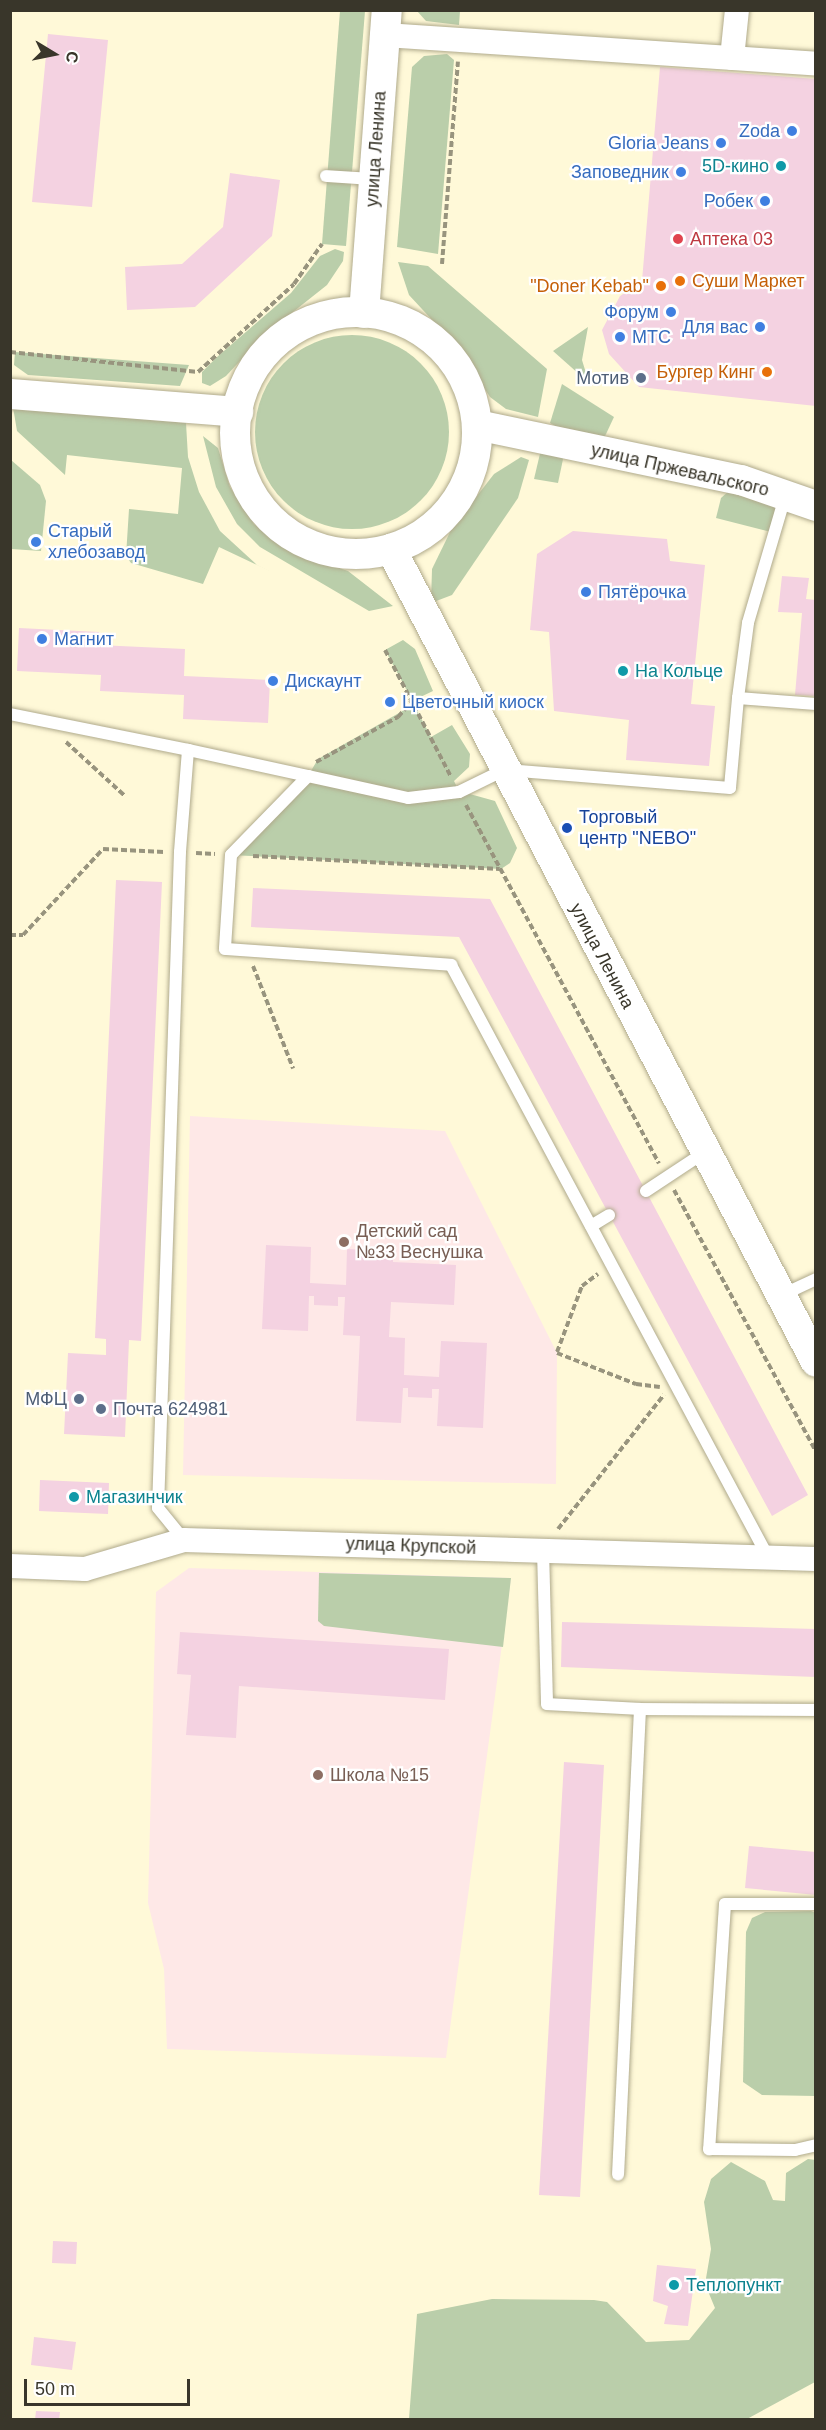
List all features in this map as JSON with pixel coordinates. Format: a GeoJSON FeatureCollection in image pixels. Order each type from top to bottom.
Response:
{"type":"FeatureCollection","features":[{"type":"Feature","properties":{"kind":"street"},"geometry":{"type":"LineString","coordinates":[[732,58],[737,10]]}},
{"type":"Feature","properties":{"kind":"street"},"geometry":{"type":"LineString","coordinates":[[385,36],[816,64]]}},
{"type":"Feature","properties":{"kind":"street","name":"улица Ленина"},"geometry":{"type":"LineString","coordinates":[[364,313],[385,36]]}},
{"type":"Feature","properties":{"kind":"street"},"geometry":{"type":"LineString","coordinates":[[364,313],[415,327],[446,352],[468,386],[477,425],[473,465],[456,502],[428,531],[391,549],[332,552],[279,526],[245,479],[236,441],[238,412],[256,366],[283,337],[318,318],[364,313]]}},
{"type":"Feature","properties":{"kind":"street"},"geometry":{"type":"LineString","coordinates":[[10,394],[238,412]]}},
{"type":"Feature","properties":{"kind":"street","name":"улица Пржевальского"},"geometry":{"type":"LineString","coordinates":[[477,425],[543,441],[741,480],[816,506]]}},
{"type":"Feature","properties":{"kind":"street","name":"улица Ленина"},"geometry":{"type":"LineString","coordinates":[[391,549],[504,770],[816,1362]]}},
{"type":"Feature","properties":{"kind":"street","name":"улица Крупской"},"geometry":{"type":"LineString","coordinates":[[10,1566],[85,1569],[184,1540],[816,1558]]}},
{"type":"Feature","properties":{"kind":"lane"},"geometry":{"type":"LineString","coordinates":[[326,176],[374,179]]}},
{"type":"Feature","properties":{"kind":"lane"},"geometry":{"type":"LineString","coordinates":[[10,714],[408,798],[459,792],[504,770],[729,788],[748,623],[786,495]]}},
{"type":"Feature","properties":{"kind":"lane"},"geometry":{"type":"LineString","coordinates":[[738,698],[816,704]]}},
{"type":"Feature","properties":{"kind":"lane"},"geometry":{"type":"LineString","coordinates":[[184,1540],[158,1508],[180,852],[188,750]]}},
{"type":"Feature","properties":{"kind":"lane"},"geometry":{"type":"LineString","coordinates":[[308,776],[231,855],[225,949],[451,965],[768,1557]]}},
{"type":"Feature","properties":{"kind":"lane"},"geometry":{"type":"LineString","coordinates":[[646,1191],[705,1152]]}},
{"type":"Feature","properties":{"kind":"lane"},"geometry":{"type":"LineString","coordinates":[[591,1227],[609,1215]]}},
{"type":"Feature","properties":{"kind":"lane"},"geometry":{"type":"LineString","coordinates":[[781,1296],[816,1279]]}},
{"type":"Feature","properties":{"kind":"lane"},"geometry":{"type":"LineString","coordinates":[[543,1550],[547,1704],[640,1709],[816,1710]]}},
{"type":"Feature","properties":{"kind":"lane"},"geometry":{"type":"LineString","coordinates":[[618,2174],[640,1709]]}},
{"type":"Feature","properties":{"kind":"lane"},"geometry":{"type":"LineString","coordinates":[[816,1904],[725,1904],[709,2149],[795,2150],[816,2145]]}},
{"type":"Feature","properties":{"kind":"path"},"geometry":{"type":"LineString","coordinates":[[442,264],[459,40]]}},
{"type":"Feature","properties":{"kind":"path"},"geometry":{"type":"LineString","coordinates":[[10,352],[198,372],[294,284],[322,244]]}},
{"type":"Feature","properties":{"kind":"path"},"geometry":{"type":"LineString","coordinates":[[385,650],[459,792],[816,1451]]}},
{"type":"Feature","properties":{"kind":"path"},"geometry":{"type":"LineString","coordinates":[[308,776],[318,759],[398,717],[412,701]]}},
{"type":"Feature","properties":{"kind":"path"},"geometry":{"type":"LineString","coordinates":[[51,723],[82,760],[125,795]]}},
{"type":"Feature","properties":{"kind":"path"},"geometry":{"type":"LineString","coordinates":[[245,951],[293,1068]]}},
{"type":"Feature","properties":{"kind":"path"},"geometry":{"type":"LineString","coordinates":[[612,1266],[582,1286],[557,1353],[649,1388],[676,1385]]}},
{"type":"Feature","properties":{"kind":"path"},"geometry":{"type":"LineString","coordinates":[[543,1550],[592,1482],[623,1451],[647,1411],[676,1385]]}},
{"type":"Feature","properties":{"kind":"shaded area","name":"Детский сад №33 Веснушка"},"geometry":{"type":"Polygon","coordinates":[[[190,1116],[445,1131],[557,1353],[556,1484],[183,1475],[190,1116]]]}},
{"type":"Feature","properties":{"kind":"shaded area","name":"Школа №15"},"geometry":{"type":"Polygon","coordinates":[[[189,1568],[511,1578],[446,2058],[167,2049],[164,1969],[148,1903],[156,1592],[189,1568]]]}},
{"type":"Feature","properties":{"kind":"green space"},"geometry":{"type":"Polygon","coordinates":[[[340,11],[365,11],[346,246],[322,244],[340,11]]]}},
{"type":"Feature","properties":{"kind":"green space"},"geometry":{"type":"Polygon","coordinates":[[[417,11],[460,11],[459,25],[426,21],[417,11]]]}},
{"type":"Feature","properties":{"kind":"green space"},"geometry":{"type":"Polygon","coordinates":[[[447,54],[454,60],[438,254],[397,247],[412,67],[424,56],[447,54]]]}},
{"type":"Feature","properties":{"kind":"green space"},"geometry":{"type":"Polygon","coordinates":[[[335,249],[344,252],[343,261],[327,285],[264,335],[226,376],[210,386],[202,383],[202,372],[291,293],[320,256],[335,249]]]}},
{"type":"Feature","properties":{"kind":"green space"},"geometry":{"type":"Polygon","coordinates":[[[398,262],[428,266],[547,369],[538,417],[506,409],[490,397],[459,349],[409,295],[398,262]]]}},
{"type":"Feature","properties":{"kind":"green space"},"geometry":{"type":"Polygon","coordinates":[[[588,327],[582,360],[589,383],[553,351],[588,327]]]}},
{"type":"Feature","properties":{"kind":"green space"},"geometry":{"type":"Polygon","coordinates":[[[352,335],[380,339],[398,347],[406,351],[427,371],[433,378],[445,404],[449,432],[445,460],[437,478],[433,486],[413,507],[406,513],[380,525],[352,529],[324,525],[306,517],[298,513],[277,493],[271,486],[259,460],[255,432],[259,404],[267,386],[271,378],[291,357],[298,351],[324,339],[352,335]]]}},
{"type":"Feature","properties":{"kind":"green space"},"geometry":{"type":"Polygon","coordinates":[[[15,352],[189,365],[180,386],[28,375],[14,365],[15,352]]]}},
{"type":"Feature","properties":{"kind":"green space"},"geometry":{"type":"Polygon","coordinates":[[[562,384],[614,417],[598,451],[550,423],[562,384]]]}},
{"type":"Feature","properties":{"kind":"green space"},"geometry":{"type":"Polygon","coordinates":[[[13,407],[186,423],[188,457],[199,492],[220,531],[257,565],[278,575],[219,547],[203,584],[131,563],[126,556],[129,509],[178,514],[182,468],[67,455],[65,475],[17,431],[13,407]]]}},
{"type":"Feature","properties":{"kind":"green space"},"geometry":{"type":"Polygon","coordinates":[[[203,436],[218,448],[230,487],[254,524],[296,553],[348,571],[393,606],[369,611],[260,547],[237,524],[216,487],[203,436]]]}},
{"type":"Feature","properties":{"kind":"green space"},"geometry":{"type":"Polygon","coordinates":[[[543,441],[566,445],[558,483],[534,479],[543,441]]]}},
{"type":"Feature","properties":{"kind":"green space"},"geometry":{"type":"Polygon","coordinates":[[[521,457],[529,460],[518,498],[452,595],[431,603],[432,569],[452,528],[494,474],[521,457]]]}},
{"type":"Feature","properties":{"kind":"green space"},"geometry":{"type":"Polygon","coordinates":[[[11,460],[40,485],[46,501],[41,551],[11,549],[11,460]]]}},
{"type":"Feature","properties":{"kind":"green space"},"geometry":{"type":"Polygon","coordinates":[[[741,480],[786,495],[775,533],[716,518],[721,498],[741,480]]]}},
{"type":"Feature","properties":{"kind":"green space"},"geometry":{"type":"Polygon","coordinates":[[[403,640],[415,649],[433,691],[412,701],[431,737],[452,725],[470,754],[469,767],[454,781],[459,791],[495,801],[517,848],[510,863],[501,869],[231,855],[308,776],[318,759],[406,709],[412,700],[385,650],[403,640]]]}},
{"type":"Feature","properties":{"kind":"green space"},"geometry":{"type":"Polygon","coordinates":[[[319,1573],[511,1578],[503,1647],[324,1626],[318,1621],[319,1573]]]}},
{"type":"Feature","properties":{"kind":"green space"},"geometry":{"type":"Polygon","coordinates":[[[811,1911],[816,1913],[815,2096],[762,2095],[743,2082],[746,1932],[752,1918],[765,1912],[811,1911]]]}},
{"type":"Feature","properties":{"kind":"green space"},"geometry":{"type":"Polygon","coordinates":[[[808,2159],[816,2160],[815,2382],[747,2419],[409,2419],[417,2314],[492,2299],[594,2300],[607,2302],[646,2342],[689,2340],[715,2308],[705,2284],[711,2249],[704,2202],[711,2179],[731,2162],[765,2181],[773,2200],[785,2201],[786,2173],[808,2159]]]}},
{"type":"Feature","properties":{"kind":"building"},"geometry":{"type":"Polygon","coordinates":[[[48,34],[108,40],[92,207],[32,202],[48,34]]]}},
{"type":"Feature","properties":{"kind":"building"},"geometry":{"type":"Polygon","coordinates":[[[660,67],[816,79],[816,406],[639,387],[609,354],[602,330],[620,296],[642,281],[660,67]]]}},
{"type":"Feature","properties":{"kind":"building"},"geometry":{"type":"Polygon","coordinates":[[[230,173],[280,180],[272,236],[195,307],[127,310],[125,267],[182,264],[223,227],[230,173]]]}},
{"type":"Feature","properties":{"kind":"building","name":"На Кольце"},"geometry":{"type":"Polygon","coordinates":[[[573,531],[667,539],[670,561],[705,565],[691,704],[715,706],[709,766],[626,760],[629,720],[554,711],[549,632],[530,630],[537,554],[573,531]]]}},
{"type":"Feature","properties":{"kind":"building"},"geometry":{"type":"Polygon","coordinates":[[[782,576],[809,578],[806,599],[816,600],[816,696],[795,695],[802,613],[778,612],[782,576]]]}},
{"type":"Feature","properties":{"kind":"building"},"geometry":{"type":"Polygon","coordinates":[[[19,628],[99,632],[98,645],[185,649],[184,676],[270,680],[268,723],[183,719],[184,695],[100,691],[101,675],[17,671],[19,628]]]}},
{"type":"Feature","properties":{"kind":"building"},"geometry":{"type":"Polygon","coordinates":[[[116,880],[162,882],[141,1341],[129,1340],[125,1437],[64,1434],[68,1353],[106,1355],[106,1339],[95,1338],[116,880]]]}},
{"type":"Feature","properties":{"kind":"building"},"geometry":{"type":"Polygon","coordinates":[[[253,888],[490,899],[808,1495],[772,1516],[459,937],[251,927],[253,888]]]}},
{"type":"Feature","properties":{"kind":"building"},"geometry":{"type":"Polygon","coordinates":[[[266,1245],[311,1247],[310,1283],[346,1285],[347,1249],[393,1251],[393,1262],[456,1265],[454,1305],[391,1302],[389,1337],[405,1338],[404,1375],[439,1377],[441,1341],[487,1343],[483,1428],[437,1426],[439,1389],[432,1389],[432,1398],[408,1397],[408,1388],[403,1388],[401,1423],[356,1421],[360,1336],[343,1335],[345,1297],[338,1297],[338,1306],[314,1305],[314,1296],[309,1296],[308,1331],[262,1329],[266,1245]]]}},
{"type":"Feature","properties":{"kind":"building","name":"Магазинчик"},"geometry":{"type":"Polygon","coordinates":[[[40,1480],[109,1483],[108,1514],[39,1511],[40,1480]]]}},
{"type":"Feature","properties":{"kind":"building"},"geometry":{"type":"Polygon","coordinates":[[[562,1622],[816,1629],[816,1677],[561,1667],[562,1622]]]}},
{"type":"Feature","properties":{"kind":"building"},"geometry":{"type":"Polygon","coordinates":[[[180,1632],[449,1649],[445,1700],[239,1686],[236,1738],[186,1735],[191,1675],[177,1674],[180,1632]]]}},
{"type":"Feature","properties":{"kind":"building"},"geometry":{"type":"Polygon","coordinates":[[[564,1762],[604,1765],[580,2197],[539,2195],[564,1762]]]}},
{"type":"Feature","properties":{"kind":"building"},"geometry":{"type":"Polygon","coordinates":[[[749,1846],[816,1852],[816,1895],[745,1888],[749,1846]]]}},
{"type":"Feature","properties":{"kind":"building"},"geometry":{"type":"Polygon","coordinates":[[[53,2241],[77,2242],[76,2264],[52,2263],[53,2241]]]}},
{"type":"Feature","properties":{"kind":"building","name":"Теплопункт"},"geometry":{"type":"Polygon","coordinates":[[[657,2265],[696,2269],[688,2326],[664,2324],[668,2306],[653,2301],[657,2265]]]}},
{"type":"Feature","properties":{"kind":"building"},"geometry":{"type":"Polygon","coordinates":[[[34,2337],[76,2342],[72,2370],[31,2365],[34,2337]]]}},
{"type":"Feature","properties":{"kind":"building"},"geometry":{"type":"Polygon","coordinates":[[[36,2411],[60,2412],[59,2420],[35,2420],[36,2411]]]}},
{"type":"Feature","properties":{"kind":"place","name":"Zoda"},"geometry":{"type":"Point","coordinates":[792,131]}},
{"type":"Feature","properties":{"kind":"place","name":"Gloria Jeans"},"geometry":{"type":"Point","coordinates":[721,143]}},
{"type":"Feature","properties":{"kind":"place","name":"5D-кино"},"geometry":{"type":"Point","coordinates":[781,166]}},
{"type":"Feature","properties":{"kind":"place","name":"Заповедник"},"geometry":{"type":"Point","coordinates":[681,172]}},
{"type":"Feature","properties":{"kind":"place","name":"Робек"},"geometry":{"type":"Point","coordinates":[765,201]}},
{"type":"Feature","properties":{"kind":"place","name":"Аптека 03"},"geometry":{"type":"Point","coordinates":[678,239]}},
{"type":"Feature","properties":{"kind":"place","name":"Суши Маркет"},"geometry":{"type":"Point","coordinates":[680,281]}},
{"type":"Feature","properties":{"kind":"place","name":"\"Doner Kebab\""},"geometry":{"type":"Point","coordinates":[661,286]}},
{"type":"Feature","properties":{"kind":"place","name":"Форум"},"geometry":{"type":"Point","coordinates":[671,312]}},
{"type":"Feature","properties":{"kind":"place","name":"Для вас"},"geometry":{"type":"Point","coordinates":[760,327]}},
{"type":"Feature","properties":{"kind":"place","name":"МТС"},"geometry":{"type":"Point","coordinates":[620,337]}},
{"type":"Feature","properties":{"kind":"place","name":"Бургер Кинг"},"geometry":{"type":"Point","coordinates":[767,372]}},
{"type":"Feature","properties":{"kind":"place","name":"Мотив"},"geometry":{"type":"Point","coordinates":[641,378]}},
{"type":"Feature","properties":{"kind":"place","name":"Старый хлебозавод"},"geometry":{"type":"Point","coordinates":[36,542]}},
{"type":"Feature","properties":{"kind":"place","name":"Пятёрочка"},"geometry":{"type":"Point","coordinates":[586,592]}},
{"type":"Feature","properties":{"kind":"place","name":"Магнит"},"geometry":{"type":"Point","coordinates":[42,639]}},
{"type":"Feature","properties":{"kind":"place","name":"На Кольце"},"geometry":{"type":"Point","coordinates":[623,671]}},
{"type":"Feature","properties":{"kind":"place","name":"Дискаунт"},"geometry":{"type":"Point","coordinates":[273,681]}},
{"type":"Feature","properties":{"kind":"place","name":"Цветочный киоск"},"geometry":{"type":"Point","coordinates":[390,702]}},
{"type":"Feature","properties":{"kind":"place","name":"Торговый центр \"NEBO\""},"geometry":{"type":"Point","coordinates":[567,828]}},
{"type":"Feature","properties":{"kind":"place","name":"Детский сад №33 Веснушка"},"geometry":{"type":"Point","coordinates":[344,1242]}},
{"type":"Feature","properties":{"kind":"place","name":"МФЦ"},"geometry":{"type":"Point","coordinates":[79,1399]}},
{"type":"Feature","properties":{"kind":"place","name":"Почта 624981"},"geometry":{"type":"Point","coordinates":[101,1409]}},
{"type":"Feature","properties":{"kind":"place","name":"Магазинчик"},"geometry":{"type":"Point","coordinates":[74,1497]}},
{"type":"Feature","properties":{"kind":"place","name":"Школа №15"},"geometry":{"type":"Point","coordinates":[318,1775]}},
{"type":"Feature","properties":{"kind":"place","name":"Теплопункт"},"geometry":{"type":"Point","coordinates":[674,2285]}}]}
